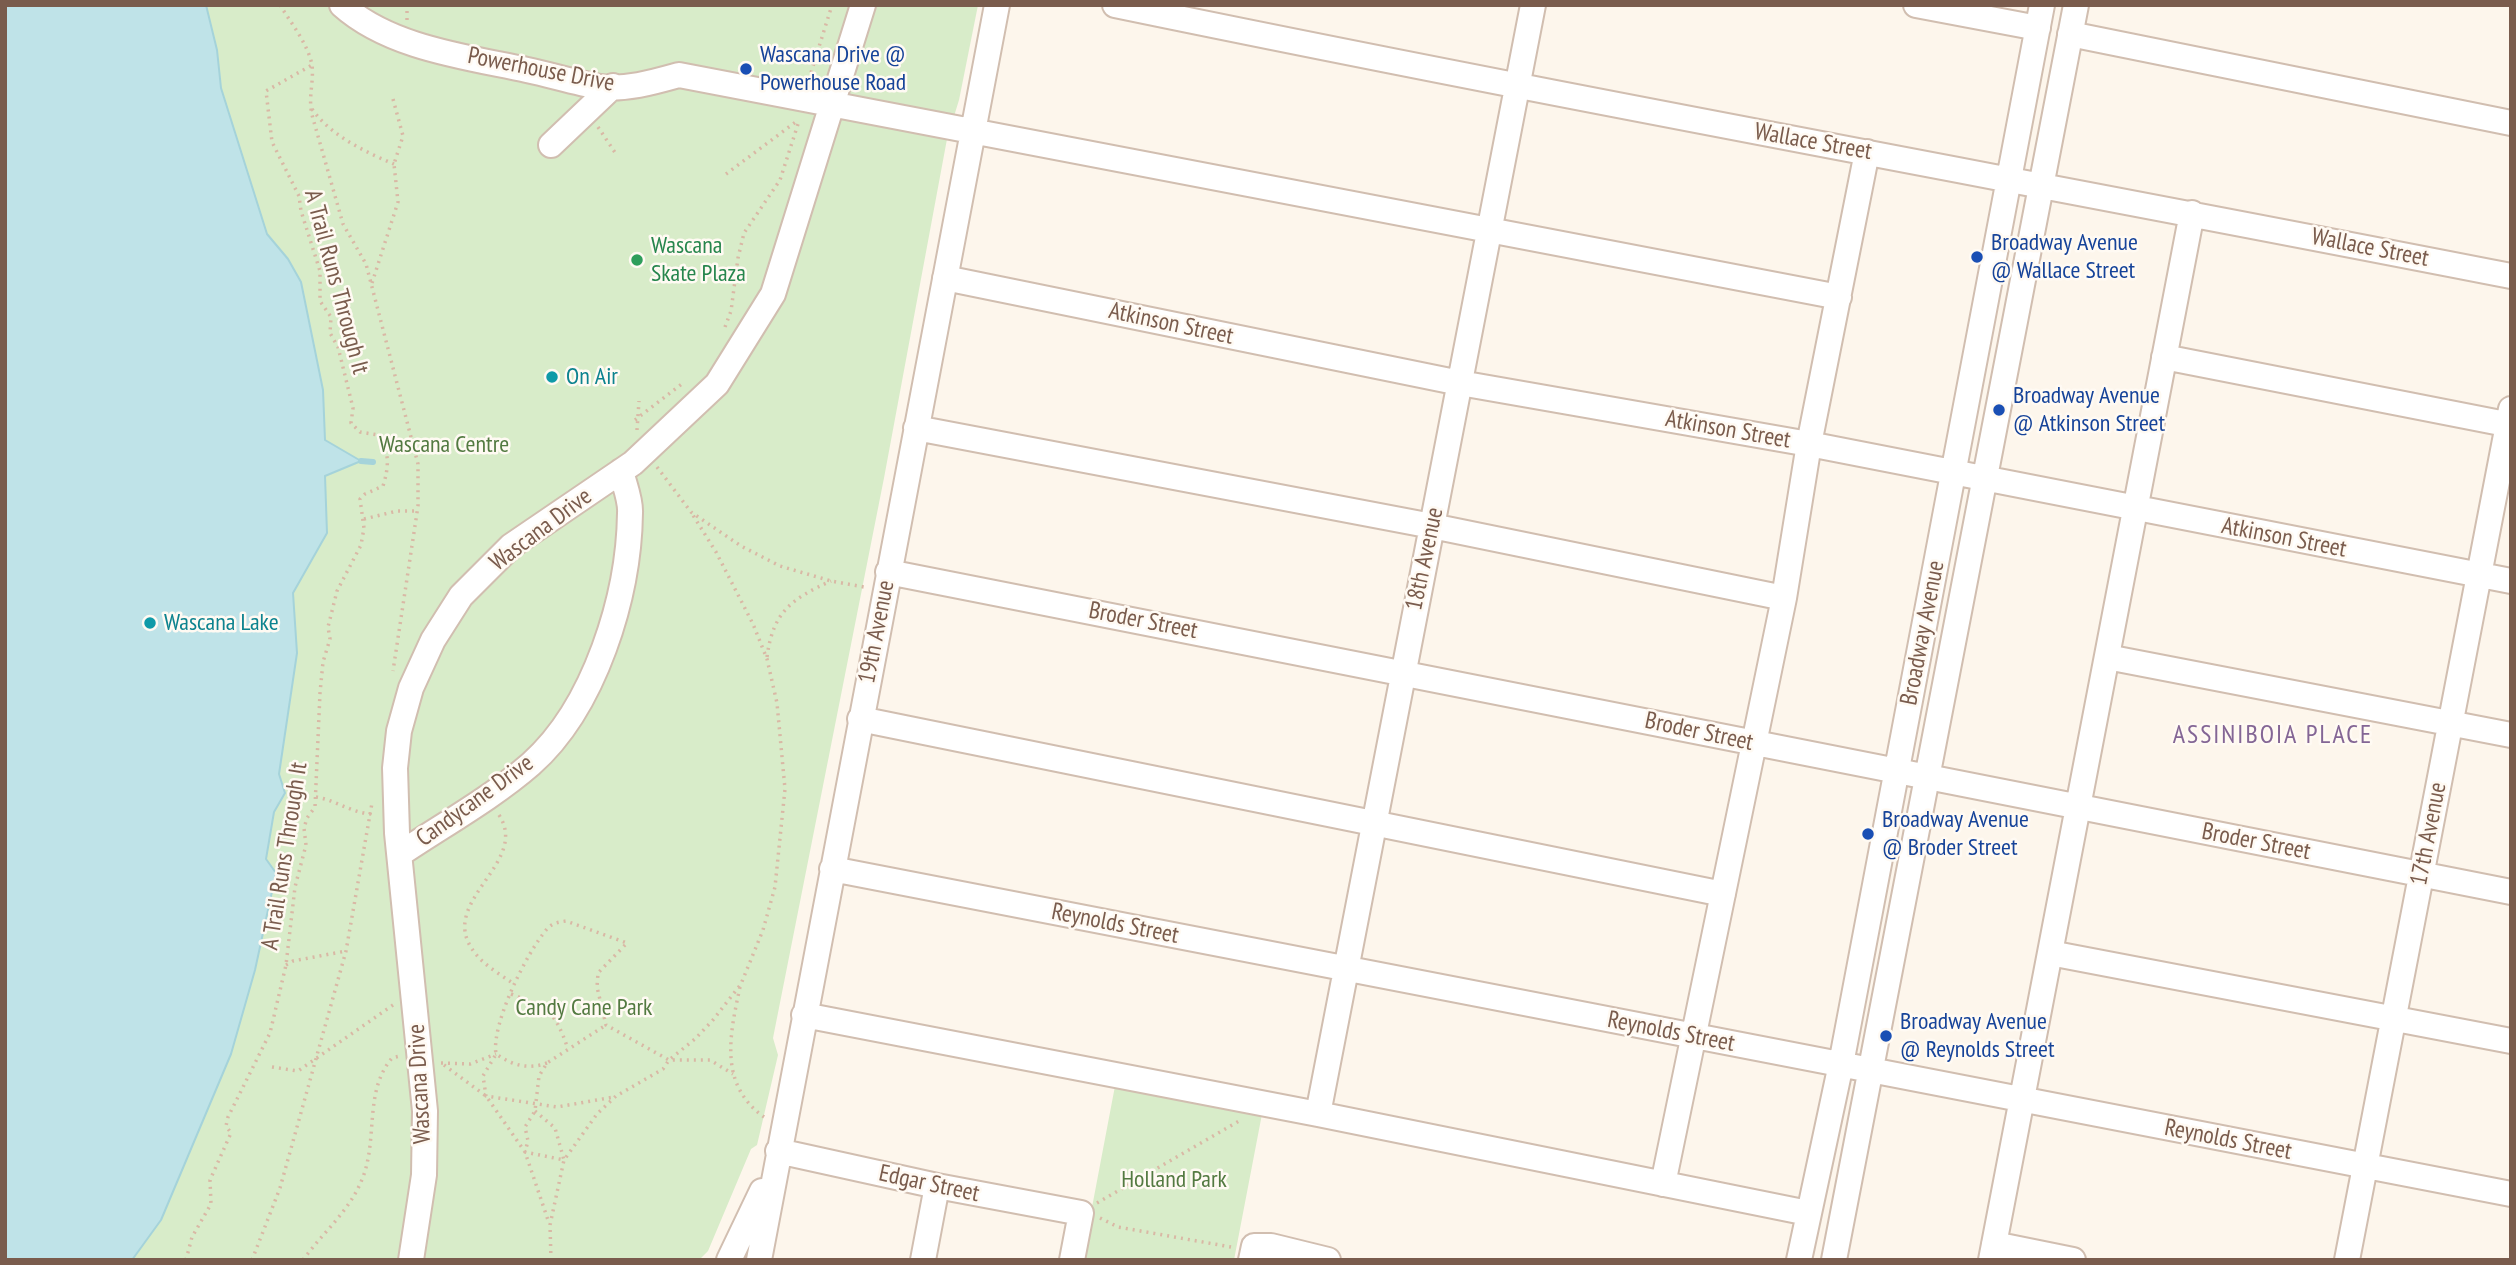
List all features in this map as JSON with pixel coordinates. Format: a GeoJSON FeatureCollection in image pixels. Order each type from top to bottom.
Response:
{"type":"FeatureCollection","features":[{"type":"Feature","properties":{"kind":"street","name":"Powerhouse Drive"},"geometry":{"type":"LineString","coordinates":[[342,5],[378,28],[425,45],[602,87],[639,86],[679,75],[831,105]]}},
{"type":"Feature","properties":{"kind":"street","name":"Wascana Drive"},"geometry":{"type":"LineString","coordinates":[[411,1260],[424,1175],[425,1059],[400,854],[395,781],[399,731],[411,688],[433,640],[461,596],[511,546],[646,452],[718,384],[773,294],[863,5]]}},
{"type":"Feature","properties":{"kind":"street","name":"19th Avenue"},"geometry":{"type":"LineString","coordinates":[[759,1260],[783,1120],[997,5]]}},
{"type":"Feature","properties":{"kind":"street","name":"Wallace Street"},"geometry":{"type":"LineString","coordinates":[[1115,5],[1517,88],[2010,178],[2511,276]]}},
{"type":"Feature","properties":{"kind":"street","name":"18th Avenue"},"geometry":{"type":"LineString","coordinates":[[1318,1114],[1533,5]]}},
{"type":"Feature","properties":{"kind":"street"},"geometry":{"type":"LineString","coordinates":[[1916,5],[2040,17]]}},
{"type":"Feature","properties":{"kind":"street","name":"Broadway Avenue"},"geometry":{"type":"LineString","coordinates":[[1834,1260],[2076,5]]}},
{"type":"Feature","properties":{"kind":"street","name":"Broadway Avenue"},"geometry":{"type":"LineString","coordinates":[[1799,1260],[1840,1064],[2040,17]]}},
{"type":"Feature","properties":{"kind":"street"},"geometry":{"type":"LineString","coordinates":[[2070,34],[2511,123]]}},
{"type":"Feature","properties":{"kind":"street"},"geometry":{"type":"LineString","coordinates":[[551,145],[613,86]]}},
{"type":"Feature","properties":{"kind":"street"},"geometry":{"type":"LineString","coordinates":[[831,105],[1839,297]]}},
{"type":"Feature","properties":{"kind":"street"},"geometry":{"type":"LineString","coordinates":[[1663,1184],[1784,598],[1809,444],[1867,152]]}},
{"type":"Feature","properties":{"kind":"street"},"geometry":{"type":"LineString","coordinates":[[2073,1260],[1993,1252],[2192,214]]}},
{"type":"Feature","properties":{"kind":"street","name":"Atkinson Street"},"geometry":{"type":"LineString","coordinates":[[945,278],[1460,383],[1809,444],[2135,510],[2511,581]]}},
{"type":"Feature","properties":{"kind":"street"},"geometry":{"type":"LineString","coordinates":[[2164,357],[2510,420]]}},
{"type":"Feature","properties":{"kind":"street","name":"17th Avenue"},"geometry":{"type":"LineString","coordinates":[[2347,1260],[2510,420]]}},
{"type":"Feature","properties":{"kind":"street"},"geometry":{"type":"LineString","coordinates":[[916,428],[1432,526],[1784,598]]}},
{"type":"Feature","properties":{"kind":"street","name":"Candycane Drive"},"geometry":{"type":"LineString","coordinates":[[400,854],[532,763],[564,725],[603,656],[623,583],[631,510],[621,471]]}},
{"type":"Feature","properties":{"kind":"street","name":"Broder Street"},"geometry":{"type":"LineString","coordinates":[[887,582],[1402,671],[1926,779],[2078,806],[2511,892]]}},
{"type":"Feature","properties":{"kind":"street"},"geometry":{"type":"LineString","coordinates":[[2107,657],[2511,735]]}},
{"type":"Feature","properties":{"kind":"street"},"geometry":{"type":"LineString","coordinates":[[860,719],[1723,894]]}},
{"type":"Feature","properties":{"kind":"street","name":"Reynolds Street"},"geometry":{"type":"LineString","coordinates":[[832,869],[2511,1194]]}},
{"type":"Feature","properties":{"kind":"street"},"geometry":{"type":"LineString","coordinates":[[2050,953],[2511,1041]]}},
{"type":"Feature","properties":{"kind":"street"},"geometry":{"type":"LineString","coordinates":[[804,1014],[1275,1105],[1808,1213]]}},
{"type":"Feature","properties":{"kind":"street"},"geometry":{"type":"LineString","coordinates":[[729,1260],[778,1151]]}},
{"type":"Feature","properties":{"kind":"street","name":"Edgar Street"},"geometry":{"type":"LineString","coordinates":[[778,1151],[937,1186],[1081,1213]]}},
{"type":"Feature","properties":{"kind":"street"},"geometry":{"type":"LineString","coordinates":[[923,1260],[937,1186]]}},
{"type":"Feature","properties":{"kind":"street"},"geometry":{"type":"LineString","coordinates":[[1072,1260],[1081,1213]]}},
{"type":"Feature","properties":{"kind":"street"},"geometry":{"type":"LineString","coordinates":[[1259,1251],[1328,1260]]}},
{"type":"Feature","properties":{"kind":"path"},"geometry":{"type":"LineString","coordinates":[[280,5],[309,53],[312,65],[308,97],[310,107],[343,224],[366,264],[418,464],[417,511],[398,652],[391,677]]}},
{"type":"Feature","properties":{"kind":"path"},"geometry":{"type":"LineString","coordinates":[[803,100],[832,5]]}},
{"type":"Feature","properties":{"kind":"path","name":"A Trail Runs Through It"},"geometry":{"type":"LineString","coordinates":[[186,1260],[192,1237],[211,1204],[210,1180],[226,1150],[230,1133],[226,1126],[228,1117],[270,1034],[286,965],[295,887],[306,845],[304,828],[315,807],[320,693],[323,662],[330,639],[328,627],[337,592],[361,545],[364,519],[360,499],[383,486],[387,452],[378,435],[360,432],[351,423],[353,408],[338,347],[330,333],[331,317],[320,300],[320,271],[299,196],[272,142],[264,98],[266,91],[312,65]]}},
{"type":"Feature","properties":{"kind":"path"},"geometry":{"type":"LineString","coordinates":[[371,285],[398,202],[394,164],[403,136],[393,99]]}},
{"type":"Feature","properties":{"kind":"path"},"geometry":{"type":"LineString","coordinates":[[310,107],[326,124],[351,142],[394,164]]}},
{"type":"Feature","properties":{"kind":"path"},"geometry":{"type":"LineString","coordinates":[[588,110],[616,154]]}},
{"type":"Feature","properties":{"kind":"path"},"geometry":{"type":"LineString","coordinates":[[721,337],[731,311],[737,258],[744,233],[780,180],[800,118],[726,174]]}},
{"type":"Feature","properties":{"kind":"path"},"geometry":{"type":"LineString","coordinates":[[635,420],[685,382]]}},
{"type":"Feature","properties":{"kind":"path"},"geometry":{"type":"LineString","coordinates":[[639,401],[635,420],[638,438],[691,512],[737,588],[767,659],[783,744],[783,837],[769,909],[741,984],[730,1025],[729,1054],[733,1074],[743,1093],[762,1117],[783,1120]]}},
{"type":"Feature","properties":{"kind":"path"},"geometry":{"type":"LineString","coordinates":[[364,519],[397,511],[417,511]]}},
{"type":"Feature","properties":{"kind":"path"},"geometry":{"type":"LineString","coordinates":[[691,512],[741,546],[780,566],[831,581],[887,582]]}},
{"type":"Feature","properties":{"kind":"path"},"geometry":{"type":"LineString","coordinates":[[767,659],[770,637],[780,614],[806,592],[831,581]]}},
{"type":"Feature","properties":{"kind":"path"},"geometry":{"type":"LineString","coordinates":[[496,789],[499,814],[506,825],[508,845],[472,901],[465,917],[465,930],[474,952],[514,984]]}},
{"type":"Feature","properties":{"kind":"path"},"geometry":{"type":"LineString","coordinates":[[316,797],[339,803],[356,814],[372,814]]}},
{"type":"Feature","properties":{"kind":"path"},"geometry":{"type":"LineString","coordinates":[[372,802],[374,827]]}},
{"type":"Feature","properties":{"kind":"path"},"geometry":{"type":"LineString","coordinates":[[252,1260],[280,1188],[346,951],[372,814]]}},
{"type":"Feature","properties":{"kind":"path"},"geometry":{"type":"LineString","coordinates":[[550,1225],[525,1152],[486,1096],[483,1076],[496,1054],[495,1036],[514,984],[547,929],[556,922],[566,921],[627,943],[597,973],[597,987],[606,1025],[669,1060],[710,1060],[733,1074]]}},
{"type":"Feature","properties":{"kind":"path"},"geometry":{"type":"LineString","coordinates":[[286,965],[293,961],[346,951]]}},
{"type":"Feature","properties":{"kind":"path"},"geometry":{"type":"LineString","coordinates":[[551,1260],[550,1225],[564,1160],[597,1114],[616,1096],[663,1069],[669,1060],[695,1039],[741,984]]}},
{"type":"Feature","properties":{"kind":"path"},"geometry":{"type":"LineString","coordinates":[[510,994],[547,1008],[560,1026],[568,1049]]}},
{"type":"Feature","properties":{"kind":"path"},"geometry":{"type":"LineString","coordinates":[[272,1067],[298,1071],[395,1005]]}},
{"type":"Feature","properties":{"kind":"path"},"geometry":{"type":"LineString","coordinates":[[303,1260],[338,1220],[363,1175],[370,1150],[379,1073],[391,1058],[470,1064],[496,1054],[529,1067],[547,1063],[606,1025]]}},
{"type":"Feature","properties":{"kind":"path"},"geometry":{"type":"LineString","coordinates":[[425,1059],[486,1096],[535,1109],[616,1096]]}},
{"type":"Feature","properties":{"kind":"path"},"geometry":{"type":"LineString","coordinates":[[525,1152],[528,1141],[525,1127],[535,1109],[539,1076],[547,1063]]}},
{"type":"Feature","properties":{"kind":"path"},"geometry":{"type":"LineString","coordinates":[[1081,1213],[1213,1133],[1275,1105]]}},
{"type":"Feature","properties":{"kind":"path"},"geometry":{"type":"LineString","coordinates":[[535,1109],[555,1128],[564,1160]]}},
{"type":"Feature","properties":{"kind":"path"},"geometry":{"type":"LineString","coordinates":[[525,1152],[564,1160]]}},
{"type":"Feature","properties":{"kind":"path"},"geometry":{"type":"LineString","coordinates":[[1081,1213],[1102,1218],[1118,1227],[1259,1251]]}},
{"type":"Feature","properties":{"kind":"green space","name":"Wascana Centre"},"geometry":{"type":"Polygon","coordinates":[[[5,5],[978,5],[959,100],[947,139],[884,478],[773,1038],[778,1055],[757,1145],[751,1149],[708,1251],[699,1260],[5,1260],[5,5]]]}},
{"type":"Feature","properties":{"kind":"green space","name":"Holland Park"},"geometry":{"type":"Polygon","coordinates":[[[1115,1086],[1262,1114],[1234,1260],[1082,1260],[1115,1086]]]}},
{"type":"Feature","properties":{"kind":"water","name":"Wascana Lake"},"geometry":{"type":"Polygon","coordinates":[[[5,5],[206,5],[217,50],[221,88],[267,234],[288,259],[301,282],[323,390],[325,440],[361,461],[325,476],[327,533],[293,593],[297,653],[279,774],[285,793],[274,812],[266,859],[276,873],[255,970],[231,1054],[161,1220],[132,1260],[5,1260],[5,5]]]}},
{"type":"Feature","properties":{"kind":"waterway"},"geometry":{"type":"LineString","coordinates":[[361,461],[373,462]]}},
{"type":"Feature","properties":{"kind":"place","name":"Wascana Drive @ Powerhouse Road"},"geometry":{"type":"Point","coordinates":[746,69]}},
{"type":"Feature","properties":{"kind":"place","name":"Broadway Avenue @ Wallace Street"},"geometry":{"type":"Point","coordinates":[1977,257]}},
{"type":"Feature","properties":{"kind":"place","name":"Wascana Skate Plaza"},"geometry":{"type":"Point","coordinates":[637,260]}},
{"type":"Feature","properties":{"kind":"place","name":"On Air"},"geometry":{"type":"Point","coordinates":[552,377]}},
{"type":"Feature","properties":{"kind":"place","name":"Broadway Avenue @ Atkinson Street"},"geometry":{"type":"Point","coordinates":[1999,410]}},
{"type":"Feature","properties":{"kind":"place","name":"Wascana Lake"},"geometry":{"type":"Point","coordinates":[150,623]}},
{"type":"Feature","properties":{"kind":"place","name":"Broadway Avenue @ Broder Street"},"geometry":{"type":"Point","coordinates":[1868,834]}},
{"type":"Feature","properties":{"kind":"place","name":"Broadway Avenue @ Reynolds Street"},"geometry":{"type":"Point","coordinates":[1886,1036]}},
{"type":"Feature","properties":{"kind":"district","name":"ASSINIBOIA PLACE"},"geometry":{"type":"Point","coordinates":[2273,736]}},
{"type":"Feature","properties":{"kind":"park label","name":"Candy Cane Park"},"geometry":{"type":"Point","coordinates":[584,1008]}}]}
